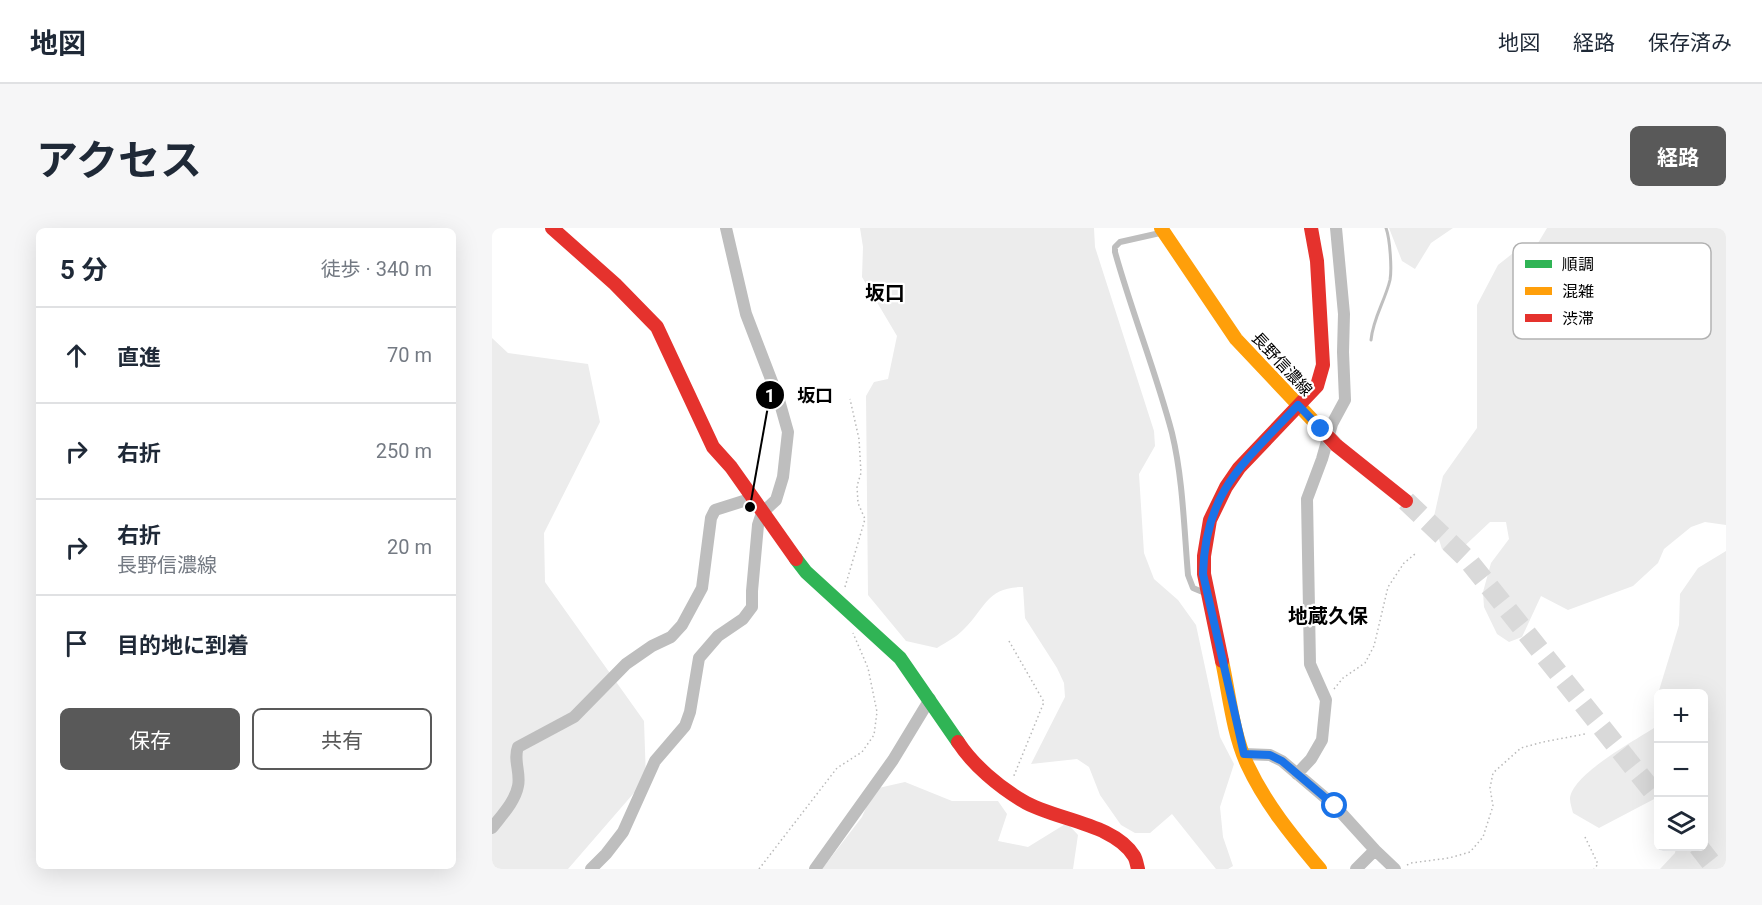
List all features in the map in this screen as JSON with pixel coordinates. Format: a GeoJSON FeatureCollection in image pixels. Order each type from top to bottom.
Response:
{"type":"FeatureCollection","features":[{"type":"Feature","properties":{"kind":"street"},"geometry":{"type":"LineString","coordinates":[[552,228],[657,327],[713,447],[731,467],[806,572],[900,658],[964,751],[992,778],[1022,801],[1045,812],[1110,834],[1134,856],[1138,869]]}},
{"type":"Feature","properties":{"kind":"street"},"geometry":{"type":"LineString","coordinates":[[591,869],[623,832],[654,761],[686,726],[699,658],[718,636],[743,619],[752,608],[758,525],[762,513],[776,500],[783,477],[788,432],[779,400],[746,314],[726,228]]}},
{"type":"Feature","properties":{"kind":"street"},"geometry":{"type":"LineString","coordinates":[[1311,228],[1317,261],[1323,364],[1317,386],[1239,468],[1210,520],[1203,574],[1246,762],[1263,794],[1288,832],[1320,869]]}},
{"type":"Feature","properties":{"kind":"street"},"geometry":{"type":"LineString","coordinates":[[1297,774],[1311,759],[1322,740],[1326,700],[1310,664],[1307,499],[1332,424],[1345,399],[1344,314],[1336,228]]}},
{"type":"Feature","properties":{"kind":"street","name":"長野信濃線"},"geometry":{"type":"LineString","coordinates":[[1162,230],[1236,339],[1336,445],[1406,501]]}},
{"type":"Feature","properties":{"kind":"street"},"geometry":{"type":"LineString","coordinates":[[492,828],[512,801],[518,786],[516,754],[518,747],[574,717],[631,660],[671,637],[682,625],[702,588],[711,518],[715,510],[753,498]]}},
{"type":"Feature","properties":{"kind":"street"},"geometry":{"type":"LineString","coordinates":[[815,869],[893,760],[930,699]]}},
{"type":"Feature","properties":{"kind":"street"},"geometry":{"type":"LineString","coordinates":[[1244,754],[1270,755],[1282,761],[1335,806],[1395,869]]}},
{"type":"Feature","properties":{"kind":"street"},"geometry":{"type":"LineString","coordinates":[[1356,869],[1375,850]]}},
{"type":"Feature","properties":{"kind":"lane"},"geometry":{"type":"LineString","coordinates":[[1162,230],[1120,242],[1114,252],[1172,434],[1180,479],[1188,575],[1193,588],[1208,594]]}},
{"type":"Feature","properties":{"kind":"path"},"geometry":{"type":"LineString","coordinates":[[840,602],[865,519],[858,503],[857,486],[861,473],[859,439],[849,399]]}},
{"type":"Feature","properties":{"kind":"path"},"geometry":{"type":"LineString","coordinates":[[1326,700],[1342,678],[1365,663],[1374,646],[1388,587],[1404,563],[1415,554]]}},
{"type":"Feature","properties":{"kind":"path"},"geometry":{"type":"LineString","coordinates":[[759,869],[837,768],[862,752],[873,735],[877,712],[868,668],[850,624]]}},
{"type":"Feature","properties":{"kind":"path"},"geometry":{"type":"LineString","coordinates":[[1009,641],[1044,702],[1014,772],[1009,791]]}},
{"type":"Feature","properties":{"kind":"path"},"geometry":{"type":"LineString","coordinates":[[1401,869],[1411,863],[1449,858],[1470,852],[1483,837],[1493,806],[1490,788],[1493,773],[1521,748],[1585,734]]}},
{"type":"Feature","properties":{"kind":"path"},"geometry":{"type":"LineString","coordinates":[[1585,837],[1598,864],[1594,869]]}},
{"type":"Feature","properties":{"kind":"shaded area"},"geometry":{"type":"Polygon","coordinates":[[[860,228],[1094,228],[1095,247],[1154,431],[1155,446],[1139,474],[1144,553],[1154,579],[1178,600],[1196,625],[1220,737],[1234,764],[1220,807],[1223,837],[1233,866],[1228,869],[1216,869],[1172,814],[1150,833],[1135,833],[1121,825],[1100,795],[1089,767],[1077,759],[1031,764],[1065,697],[1064,683],[1057,668],[1025,618],[1023,587],[1002,590],[994,594],[961,632],[937,648],[906,641],[868,595],[866,396],[874,382],[888,379],[897,336],[862,277],[863,247],[860,228]]]}},
{"type":"Feature","properties":{"kind":"shaded area"},"geometry":{"type":"Polygon","coordinates":[[[1389,228],[1453,228],[1431,243],[1415,269],[1402,261],[1389,228]]]}},
{"type":"Feature","properties":{"kind":"shaded area"},"geometry":{"type":"Polygon","coordinates":[[[1547,228],[1726,228],[1726,525],[1705,522],[1691,527],[1664,549],[1658,563],[1633,586],[1568,610],[1541,596],[1522,637],[1509,642],[1497,634],[1484,607],[1483,592],[1491,563],[1509,539],[1506,522],[1490,522],[1458,552],[1442,549],[1433,521],[1443,476],[1477,428],[1477,305],[1498,265],[1513,253],[1513,339],[1711,339],[1711,243],[1538,243],[1547,228]]]}},
{"type":"Feature","properties":{"kind":"shaded area"},"geometry":{"type":"Polygon","coordinates":[[[492,338],[508,353],[588,364],[600,422],[544,533],[545,582],[644,721],[646,779],[568,869],[492,869],[492,338]]]}},
{"type":"Feature","properties":{"kind":"shaded area"},"geometry":{"type":"Polygon","coordinates":[[[1726,551],[1726,869],[1660,869],[1675,851],[1708,851],[1708,689],[1659,689],[1679,625],[1680,594],[1698,568],[1726,551]]]}},
{"type":"Feature","properties":{"kind":"shaded area"},"geometry":{"type":"Polygon","coordinates":[[[1654,728],[1654,799],[1599,828],[1573,813],[1570,799],[1573,790],[1592,769],[1654,728]]]}},
{"type":"Feature","properties":{"kind":"shaded area"},"geometry":{"type":"Polygon","coordinates":[[[905,782],[952,801],[998,801],[1007,814],[998,841],[1028,847],[1067,823],[1078,835],[1073,869],[822,869],[862,817],[874,789],[905,782]]]}},
{"type":"Feature","properties":{"kind":"waterway"},"geometry":{"type":"LineString","coordinates":[[1371,340],[1374,324],[1390,280],[1389,239],[1386,228]]}},
{"type":"Feature","properties":{"kind":"tunnel"},"geometry":{"type":"LineString","coordinates":[[1406,501],[1468,560],[1657,797]]}},
{"type":"Feature","properties":{"kind":"tunnel"},"geometry":{"type":"LineString","coordinates":[[1702,851],[1716,869]]}},
{"type":"Feature","properties":{"kind":"traffic: fast"},"geometry":{"type":"LineString","coordinates":[[796,559],[806,572],[900,658],[958,742]]}},
{"type":"Feature","properties":{"kind":"traffic: slow"},"geometry":{"type":"LineString","coordinates":[[1161,228],[1236,339],[1321,429]]}},
{"type":"Feature","properties":{"kind":"traffic: slow"},"geometry":{"type":"LineString","coordinates":[[1222,661],[1235,727],[1247,764],[1289,832],[1320,869]]}},
{"type":"Feature","properties":{"kind":"traffic: jam"},"geometry":{"type":"LineString","coordinates":[[552,228],[615,284],[657,327],[713,447],[731,467],[796,559]]}},
{"type":"Feature","properties":{"kind":"traffic: jam"},"geometry":{"type":"LineString","coordinates":[[1222,661],[1204,574],[1204,556],[1210,520],[1226,487],[1239,468],[1317,386],[1323,365],[1317,261],[1311,228]]}},
{"type":"Feature","properties":{"kind":"traffic: jam"},"geometry":{"type":"LineString","coordinates":[[1321,429],[1336,445]]}},
{"type":"Feature","properties":{"kind":"traffic: jam"},"geometry":{"type":"LineString","coordinates":[[1336,445],[1406,501]]}},
{"type":"Feature","properties":{"kind":"traffic: jam"},"geometry":{"type":"LineString","coordinates":[[958,742],[987,775],[1023,801],[1113,836],[1134,856],[1138,869]]}},
{"type":"Feature","properties":{"kind":"place","name":"坂口"},"geometry":{"type":"Point","coordinates":[750,507]}},
{"type":"Feature","properties":{"kind":"district","name":"坂口"},"geometry":{"type":"Point","coordinates":[885,293]}},
{"type":"Feature","properties":{"kind":"district","name":"地蔵久保"},"geometry":{"type":"Point","coordinates":[1328,616]}},
{"type":"Feature","properties":{"kind":"route"},"geometry":{"type":"LineString","coordinates":[[1321,429],[1298,405],[1239,468],[1226,487],[1210,520],[1203,574],[1244,754],[1270,755],[1282,761],[1335,806]]}}]}
